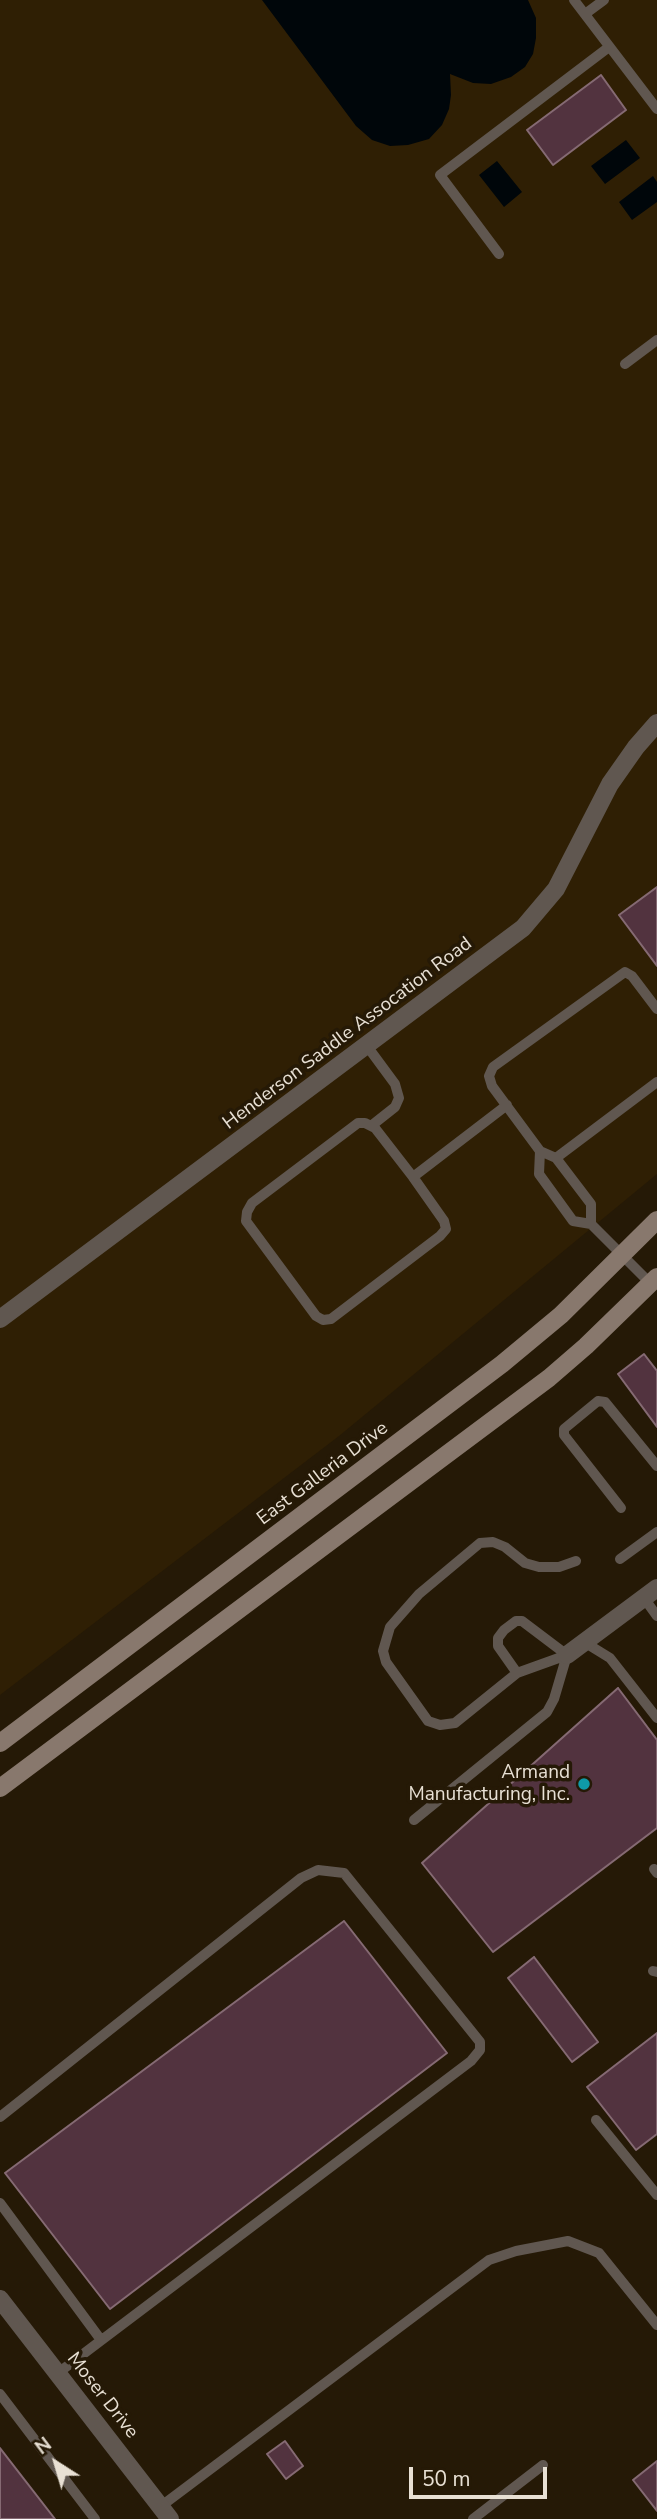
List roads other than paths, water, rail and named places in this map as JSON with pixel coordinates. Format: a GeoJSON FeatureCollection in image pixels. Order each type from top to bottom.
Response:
{"type":"FeatureCollection","features":[{"type":"Feature","properties":{"kind":"main road","name":"East Galleria Drive"},"geometry":{"type":"LineString","coordinates":[[0,1743],[502,1364],[561,1315],[657,1220]]}},
{"type":"Feature","properties":{"kind":"main road"},"geometry":{"type":"LineString","coordinates":[[0,1788],[518,1402],[586,1346],[654,1280]]}},
{"type":"Feature","properties":{"kind":"street","name":"Henderson Saddle Assocation Road"},"geometry":{"type":"LineString","coordinates":[[0,1319],[523,928],[556,889],[610,784],[657,723]]}},
{"type":"Feature","properties":{"kind":"street"},"geometry":{"type":"LineString","coordinates":[[567,1655],[650,1593]]}},
{"type":"Feature","properties":{"kind":"street","name":"Moser Drive"},"geometry":{"type":"LineString","coordinates":[[0,2299],[165,2513]]}},
{"type":"Feature","properties":{"kind":"lane"},"geometry":{"type":"LineString","coordinates":[[574,0],[657,109]]}},
{"type":"Feature","properties":{"kind":"lane"},"geometry":{"type":"LineString","coordinates":[[584,14],[604,0]]}},
{"type":"Feature","properties":{"kind":"lane"},"geometry":{"type":"LineString","coordinates":[[499,254],[440,174],[609,47]]}},
{"type":"Feature","properties":{"kind":"lane"},"geometry":{"type":"LineString","coordinates":[[625,364],[657,340]]}},
{"type":"Feature","properties":{"kind":"lane"},"geometry":{"type":"LineString","coordinates":[[591,1224],[592,1204],[556,1158],[540,1151],[492,1086],[489,1076],[493,1067],[625,972],[632,976],[657,1009]]}},
{"type":"Feature","properties":{"kind":"lane"},"geometry":{"type":"LineString","coordinates":[[367,1046],[395,1084],[399,1098],[395,1107],[371,1126]]}},
{"type":"Feature","properties":{"kind":"lane"},"geometry":{"type":"LineString","coordinates":[[556,1158],[657,1082]]}},
{"type":"Feature","properties":{"kind":"lane"},"geometry":{"type":"LineString","coordinates":[[413,1177],[507,1105]]}},
{"type":"Feature","properties":{"kind":"lane"},"geometry":{"type":"LineString","coordinates":[[365,1123],[375,1128],[413,1177],[444,1221],[446,1229],[331,1319],[323,1320],[316,1316],[246,1222],[252,1203],[358,1124],[365,1123]]}},
{"type":"Feature","properties":{"kind":"lane"},"geometry":{"type":"LineString","coordinates":[[540,1151],[539,1174],[573,1220],[591,1224],[623,1256],[654,1280]]}},
{"type":"Feature","properties":{"kind":"lane"},"geometry":{"type":"LineString","coordinates":[[621,1508],[564,1435],[564,1429],[598,1401],[605,1402],[657,1466]]}},
{"type":"Feature","properties":{"kind":"lane"},"geometry":{"type":"LineString","coordinates":[[620,1559],[657,1532]]}},
{"type":"Feature","properties":{"kind":"lane"},"geometry":{"type":"LineString","coordinates":[[567,1655],[517,1673],[455,1723],[440,1725],[428,1721],[386,1662],[383,1651],[390,1628],[419,1594],[480,1543],[493,1542],[505,1547],[525,1563],[539,1567],[559,1567],[576,1561]]}},
{"type":"Feature","properties":{"kind":"lane"},"geometry":{"type":"LineString","coordinates":[[650,1593],[657,1616]]}},
{"type":"Feature","properties":{"kind":"lane"},"geometry":{"type":"LineString","coordinates":[[517,1673],[498,1646],[498,1638],[516,1621],[522,1621],[567,1655]]}},
{"type":"Feature","properties":{"kind":"lane"},"geometry":{"type":"LineString","coordinates":[[584,1642],[610,1658],[657,1718]]}},
{"type":"Feature","properties":{"kind":"lane"},"geometry":{"type":"LineString","coordinates":[[414,1820],[547,1712],[554,1699],[567,1655]]}},
{"type":"Feature","properties":{"kind":"lane"},"geometry":{"type":"LineString","coordinates":[[0,2117],[301,1878],[318,1870],[344,1873],[480,2042],[480,2050],[471,2061],[58,2373]]}},
{"type":"Feature","properties":{"kind":"lane"},"geometry":{"type":"LineString","coordinates":[[596,2120],[653,2182],[657,2195]]}},
{"type":"Feature","properties":{"kind":"lane"},"geometry":{"type":"LineString","coordinates":[[0,2203],[101,2340]]}},
{"type":"Feature","properties":{"kind":"lane"},"geometry":{"type":"LineString","coordinates":[[165,2513],[489,2260],[516,2251],[568,2241],[599,2253],[657,2325]]}},
{"type":"Feature","properties":{"kind":"lane"},"geometry":{"type":"LineString","coordinates":[[0,2394],[95,2519]]}},
{"type":"Feature","properties":{"kind":"lane"},"geometry":{"type":"LineString","coordinates":[[473,2519],[543,2465]]}},
{"type":"Feature","properties":{"kind":"place","name":"Armand Manufacturing, Inc."},"geometry":{"type":"Point","coordinates":[584,1784]}}]}
